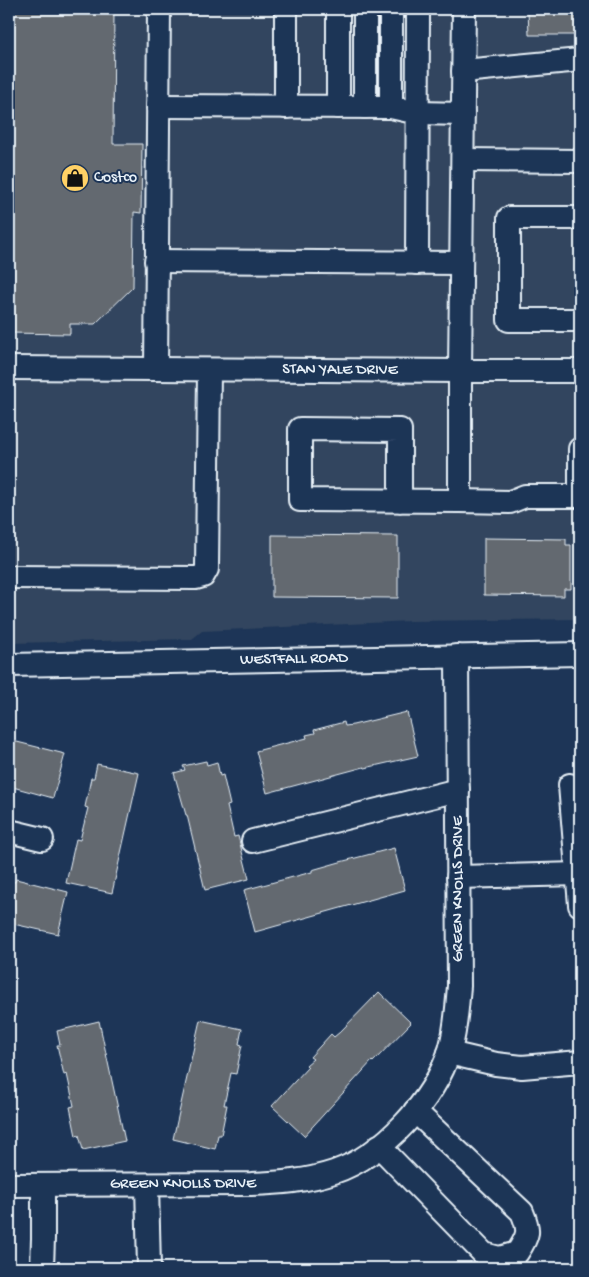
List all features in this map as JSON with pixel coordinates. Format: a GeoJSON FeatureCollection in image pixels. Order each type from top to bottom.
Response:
{"type":"FeatureCollection","features":[{"type":"Feature","properties":{"kind":"street"},"geometry":{"type":"LineString","coordinates":[[156,369],[159,9]]}},
{"type":"Feature","properties":{"kind":"street"},"geometry":{"type":"LineString","coordinates":[[286,9],[286,107]]}},
{"type":"Feature","properties":{"kind":"street"},"geometry":{"type":"LineString","coordinates":[[460,502],[464,9]]}},
{"type":"Feature","properties":{"kind":"street"},"geometry":{"type":"LineString","coordinates":[[338,15],[338,107]]}},
{"type":"Feature","properties":{"kind":"street"},"geometry":{"type":"LineString","coordinates":[[365,15],[365,107]]}},
{"type":"Feature","properties":{"kind":"street"},"geometry":{"type":"LineString","coordinates":[[391,15],[391,107]]}},
{"type":"Feature","properties":{"kind":"street"},"geometry":{"type":"LineString","coordinates":[[417,263],[418,15]]}},
{"type":"Feature","properties":{"kind":"street"},"geometry":{"type":"LineString","coordinates":[[463,71],[580,60]]}},
{"type":"Feature","properties":{"kind":"street"},"geometry":{"type":"LineString","coordinates":[[158,106],[391,107],[418,113],[463,114]]}},
{"type":"Feature","properties":{"kind":"street"},"geometry":{"type":"LineString","coordinates":[[463,160],[580,161]]}},
{"type":"Feature","properties":{"kind":"street"},"geometry":{"type":"LineString","coordinates":[[580,218],[509,218],[509,320],[580,320]]}},
{"type":"Feature","properties":{"kind":"street"},"geometry":{"type":"LineString","coordinates":[[156,261],[461,264]]}},
{"type":"Feature","properties":{"kind":"street","name":"STAN YALE DRIVE"},"geometry":{"type":"LineString","coordinates":[[9,368],[580,371]]}},
{"type":"Feature","properties":{"kind":"street"},"geometry":{"type":"LineString","coordinates":[[9,577],[196,578],[203,576],[207,569],[209,370]]}},
{"type":"Feature","properties":{"kind":"street"},"geometry":{"type":"LineString","coordinates":[[400,501],[400,430],[300,428],[300,500],[460,502],[510,502],[525,496],[580,496],[580,449]]}},
{"type":"Feature","properties":{"kind":"street","name":"WESTFALL ROAD"},"geometry":{"type":"LineString","coordinates":[[9,665],[580,654]]}},
{"type":"Feature","properties":{"kind":"street","name":"GREEN KNOLLS DRIVE"},"geometry":{"type":"LineString","coordinates":[[9,1185],[252,1184],[312,1178],[336,1171],[363,1158],[391,1137],[415,1111],[437,1079],[449,1053],[457,1018],[459,986],[457,656]]}},
{"type":"Feature","properties":{"kind":"street"},"geometry":{"type":"LineString","coordinates":[[570,785],[580,905]]}},
{"type":"Feature","properties":{"kind":"street"},"geometry":{"type":"LineString","coordinates":[[253,841],[458,790]]}},
{"type":"Feature","properties":{"kind":"street"},"geometry":{"type":"LineString","coordinates":[[9,832],[42,839]]}},
{"type":"Feature","properties":{"kind":"street"},"geometry":{"type":"LineString","coordinates":[[458,877],[578,874]]}},
{"type":"Feature","properties":{"kind":"street"},"geometry":{"type":"LineString","coordinates":[[449,1053],[496,1064],[522,1067],[580,1062]]}},
{"type":"Feature","properties":{"kind":"street"},"geometry":{"type":"LineString","coordinates":[[379,1146],[484,1254],[499,1258],[517,1253],[527,1238],[528,1226],[522,1212],[415,1111]]}},
{"type":"Feature","properties":{"kind":"street"},"geometry":{"type":"LineString","coordinates":[[42,1268],[43,1185]]}},
{"type":"Feature","properties":{"kind":"street"},"geometry":{"type":"LineString","coordinates":[[147,1185],[149,1268]]}},
{"type":"Feature","properties":{"kind":"shaded area"},"geometry":{"type":"Polygon","coordinates":[[[9,9],[580,9],[580,619],[411,621],[202,631],[192,639],[9,643],[9,9]]]}},
{"type":"Feature","properties":{"kind":"building","name":"Costco"},"geometry":{"type":"Polygon","coordinates":[[[9,9],[114,9],[113,144],[142,144],[141,213],[134,212],[133,287],[95,324],[70,324],[70,334],[9,333],[9,9]]]}},
{"type":"Feature","properties":{"kind":"building"},"geometry":{"type":"Polygon","coordinates":[[[528,9],[580,9],[580,35],[529,35],[528,9]]]}},
{"type":"Feature","properties":{"kind":"building"},"geometry":{"type":"Polygon","coordinates":[[[272,535],[398,536],[398,598],[272,597],[272,535]]]}},
{"type":"Feature","properties":{"kind":"building"},"geometry":{"type":"Polygon","coordinates":[[[484,538],[566,539],[566,545],[571,545],[571,589],[564,589],[564,596],[484,595],[484,538]]]}},
{"type":"Feature","properties":{"kind":"building"},"geometry":{"type":"Polygon","coordinates":[[[407,712],[418,756],[364,767],[267,793],[256,751],[307,738],[306,735],[315,733],[314,730],[344,722],[345,726],[353,725],[407,712]]]}},
{"type":"Feature","properties":{"kind":"building"},"geometry":{"type":"Polygon","coordinates":[[[9,740],[65,754],[53,798],[9,786],[9,740]]]}},
{"type":"Feature","properties":{"kind":"building"},"geometry":{"type":"Polygon","coordinates":[[[206,761],[207,765],[217,762],[220,776],[223,775],[230,805],[227,806],[234,837],[238,836],[249,879],[205,890],[187,815],[174,773],[185,770],[183,766],[206,761]]]}},
{"type":"Feature","properties":{"kind":"building"},"geometry":{"type":"Polygon","coordinates":[[[97,764],[139,773],[112,893],[66,883],[76,839],[80,840],[88,808],[85,807],[91,778],[94,778],[97,764]]]}},
{"type":"Feature","properties":{"kind":"building"},"geometry":{"type":"Polygon","coordinates":[[[394,848],[405,890],[255,932],[244,890],[394,848]]]}},
{"type":"Feature","properties":{"kind":"building"},"geometry":{"type":"Polygon","coordinates":[[[16,879],[68,892],[58,934],[9,923],[9,881],[15,882],[16,879]]]}},
{"type":"Feature","properties":{"kind":"building"},"geometry":{"type":"Polygon","coordinates":[[[379,992],[411,1023],[372,1061],[304,1136],[272,1106],[308,1067],[306,1065],[313,1059],[310,1057],[331,1034],[334,1037],[340,1032],[379,992]]]}},
{"type":"Feature","properties":{"kind":"building"},"geometry":{"type":"Polygon","coordinates":[[[200,1020],[242,1029],[239,1044],[242,1045],[236,1074],[231,1073],[224,1105],[227,1105],[221,1135],[218,1135],[215,1149],[173,1139],[200,1020]]]}},
{"type":"Feature","properties":{"kind":"building"},"geometry":{"type":"Polygon","coordinates":[[[99,1021],[125,1141],[83,1150],[79,1135],[76,1136],[70,1107],[74,1106],[67,1074],[64,1075],[57,1045],[60,1045],[57,1031],[99,1021]]]}},
{"type":"Feature","properties":{"kind":"place","name":"Costco"},"geometry":{"type":"Point","coordinates":[75,178]}}]}
